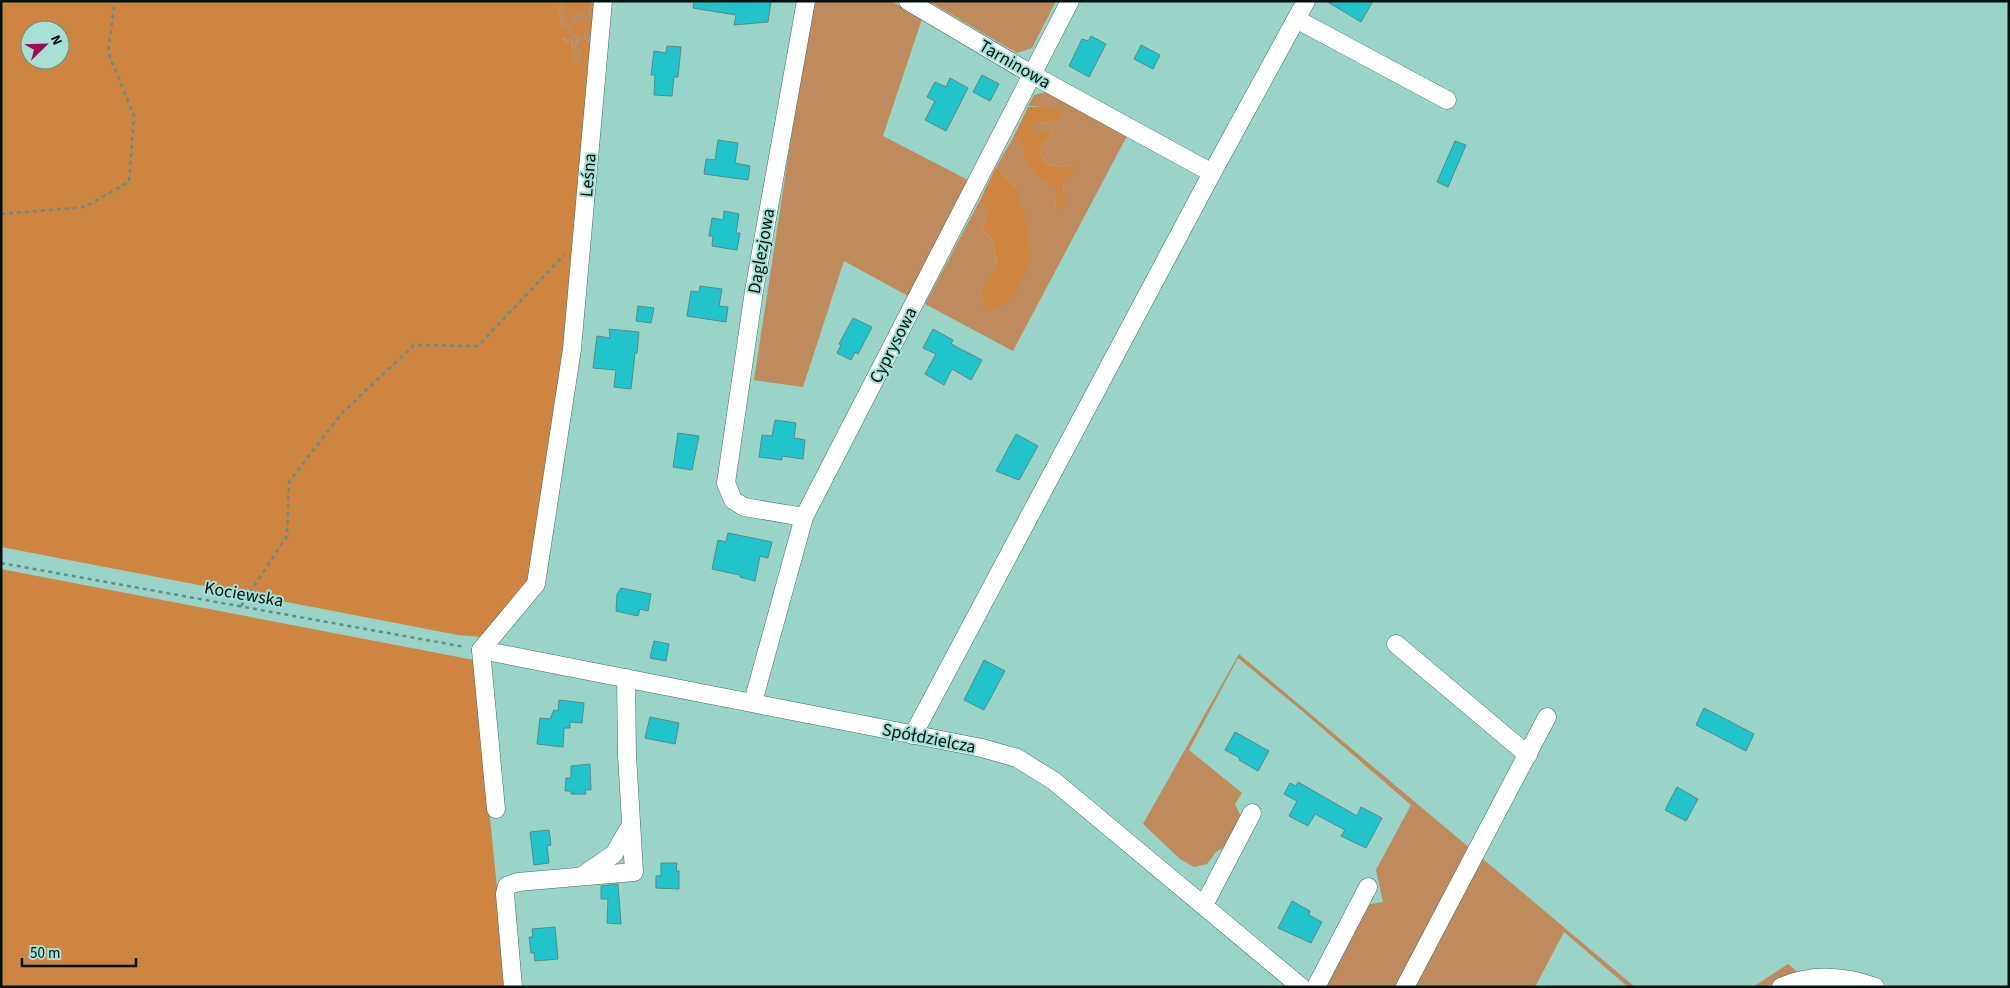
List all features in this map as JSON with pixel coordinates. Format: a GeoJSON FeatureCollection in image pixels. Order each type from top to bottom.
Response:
{"type":"FeatureCollection","features":[{"type":"Feature","properties":{"kind":"street","name":"Leśna"},"geometry":{"type":"LineString","coordinates":[[481,650],[536,584],[572,349],[603,1]]}},
{"type":"Feature","properties":{"kind":"street","name":"Daglezjowa"},"geometry":{"type":"LineString","coordinates":[[804,517],[744,507],[733,500],[726,483],[754,291],[806,1]]}},
{"type":"Feature","properties":{"kind":"street","name":"Tarninowa"},"geometry":{"type":"LineString","coordinates":[[908,1],[1033,75],[1212,173]]}},
{"type":"Feature","properties":{"kind":"street","name":"Cyprysowa"},"geometry":{"type":"LineString","coordinates":[[753,702],[804,517],[1070,1]]}},
{"type":"Feature","properties":{"kind":"street"},"geometry":{"type":"LineString","coordinates":[[913,734],[1212,173],[1306,1]]}},
{"type":"Feature","properties":{"kind":"street"},"geometry":{"type":"LineString","coordinates":[[1296,19],[1448,100]]}},
{"type":"Feature","properties":{"kind":"street"},"geometry":{"type":"LineString","coordinates":[[1396,644],[1528,755]]}},
{"type":"Feature","properties":{"kind":"street"},"geometry":{"type":"LineString","coordinates":[[481,650],[496,810]]}},
{"type":"Feature","properties":{"kind":"street","name":"Spółdzielcza"},"geometry":{"type":"LineString","coordinates":[[481,650],[913,734],[1002,753],[1027,763],[1054,781],[1301,987]]}},
{"type":"Feature","properties":{"kind":"street"},"geometry":{"type":"LineString","coordinates":[[513,987],[505,894],[506,886],[518,882],[634,872],[627,755],[626,678]]}},
{"type":"Feature","properties":{"kind":"street"},"geometry":{"type":"LineString","coordinates":[[1405,987],[1547,717]]}},
{"type":"Feature","properties":{"kind":"street"},"geometry":{"type":"LineString","coordinates":[[1204,905],[1252,813]]}},
{"type":"Feature","properties":{"kind":"street"},"geometry":{"type":"LineString","coordinates":[[580,878],[614,854],[631,825]]}},
{"type":"Feature","properties":{"kind":"street"},"geometry":{"type":"LineString","coordinates":[[1316,987],[1368,887]]}},
{"type":"Feature","properties":{"kind":"street"},"geometry":{"type":"LineString","coordinates":[[1781,987],[1796,981],[1827,977],[1845,978],[1875,987]]}},
{"type":"Feature","properties":{"kind":"path"},"geometry":{"type":"LineString","coordinates":[[1,214],[85,207],[129,182],[134,116],[108,52],[115,1]]}},
{"type":"Feature","properties":{"kind":"path"},"geometry":{"type":"LineString","coordinates":[[241,606],[287,536],[289,482],[340,414],[414,345],[478,346],[582,236]]}},
{"type":"Feature","properties":{"kind":"path","name":"Kociewska"},"geometry":{"type":"LineString","coordinates":[[1,563],[481,650]]}},
{"type":"Feature","properties":{"kind":"shaded area"},"geometry":{"type":"Polygon","coordinates":[[[1,1],[563,1],[561,2],[562,6],[558,8],[563,28],[570,34],[569,38],[564,39],[566,43],[570,43],[571,48],[573,47],[572,39],[578,38],[572,56],[573,61],[578,63],[582,57],[579,50],[582,37],[573,34],[570,25],[584,20],[594,24],[584,33],[586,40],[593,43],[588,141],[536,583],[493,638],[458,635],[1,547],[1,1]]]}},
{"type":"Feature","properties":{"kind":"shaded area"},"geometry":{"type":"Polygon","coordinates":[[[566,1],[591,1],[589,15],[585,15],[585,10],[575,15],[569,10],[568,12],[573,22],[569,24],[563,11],[565,8],[563,4],[566,1]]]}},
{"type":"Feature","properties":{"kind":"shaded area"},"geometry":{"type":"Polygon","coordinates":[[[591,1],[598,1],[593,43],[586,40],[584,33],[593,24],[573,34],[582,37],[579,50],[582,57],[578,63],[573,61],[572,56],[578,39],[572,39],[573,47],[571,48],[567,45],[565,38],[566,33],[558,8],[562,6],[561,2],[566,2],[568,12],[570,9],[573,12],[585,10],[589,15],[591,1]]]}},
{"type":"Feature","properties":{"kind":"shaded area"},"geometry":{"type":"Polygon","coordinates":[[[812,1],[891,1],[922,19],[883,136],[970,181],[908,296],[844,261],[803,387],[754,380],[812,1]]]}},
{"type":"Feature","properties":{"kind":"shaded area"},"geometry":{"type":"Polygon","coordinates":[[[928,1],[1056,1],[1032,48],[1017,53],[928,1]]]}},
{"type":"Feature","properties":{"kind":"shaded area"},"geometry":{"type":"Polygon","coordinates":[[[1050,91],[1127,136],[1013,351],[925,304],[979,202],[987,210],[982,230],[992,240],[997,265],[980,292],[986,310],[999,308],[1016,187],[996,167],[1014,136],[1021,146],[1027,166],[1036,177],[1049,183],[1054,190],[1056,207],[1063,193],[1064,182],[1075,171],[1072,165],[1060,167],[1047,164],[1040,154],[1044,143],[1052,136],[1050,129],[1037,133],[1030,129],[1036,123],[1059,121],[1043,106],[1028,106],[1034,95],[1050,91]]]}},
{"type":"Feature","properties":{"kind":"shaded area"},"geometry":{"type":"Polygon","coordinates":[[[1043,106],[1057,110],[1062,115],[1059,121],[1036,123],[1031,129],[1037,133],[1050,129],[1052,136],[1044,143],[1040,154],[1047,164],[1060,167],[1073,165],[1076,171],[1064,182],[1063,193],[1067,203],[1062,210],[1056,207],[1054,190],[1049,183],[1036,177],[1027,166],[1021,146],[1014,136],[1028,107],[1043,106]]]}},
{"type":"Feature","properties":{"kind":"shaded area"},"geometry":{"type":"Polygon","coordinates":[[[996,167],[1016,187],[1026,220],[1031,259],[1014,295],[999,308],[986,311],[980,292],[997,264],[992,240],[982,230],[987,210],[979,202],[996,167]]]}},
{"type":"Feature","properties":{"kind":"shaded area"},"geometry":{"type":"Polygon","coordinates":[[[1,569],[474,660],[507,987],[1,987],[1,569]]]}},
{"type":"Feature","properties":{"kind":"shaded area"},"geometry":{"type":"Polygon","coordinates":[[[1239,654],[1635,987],[1628,987],[1564,932],[1535,987],[1324,987],[1365,905],[1383,902],[1376,870],[1411,805],[1238,658],[1189,750],[1242,793],[1235,804],[1242,819],[1230,843],[1216,852],[1207,864],[1194,867],[1180,859],[1143,824],[1239,654]]]}},
{"type":"Feature","properties":{"kind":"shaded area"},"geometry":{"type":"Polygon","coordinates":[[[1788,964],[1799,973],[1766,987],[1753,987],[1788,964]]]}},
{"type":"Feature","properties":{"kind":"building"},"geometry":{"type":"Polygon","coordinates":[[[694,1],[771,1],[768,22],[734,25],[736,15],[693,8],[694,1]]]}},
{"type":"Feature","properties":{"kind":"building"},"geometry":{"type":"Polygon","coordinates":[[[1326,1],[1373,1],[1361,22],[1326,1]]]}},
{"type":"Feature","properties":{"kind":"building"},"geometry":{"type":"Polygon","coordinates":[[[1091,36],[1106,44],[1089,77],[1069,66],[1082,39],[1088,41],[1091,36]]]}},
{"type":"Feature","properties":{"kind":"building"},"geometry":{"type":"Polygon","coordinates":[[[1141,45],[1160,55],[1153,69],[1134,59],[1141,45]]]}},
{"type":"Feature","properties":{"kind":"building"},"geometry":{"type":"Polygon","coordinates":[[[667,46],[681,47],[678,77],[674,77],[672,96],[654,95],[655,75],[651,75],[654,51],[666,53],[667,46]]]}},
{"type":"Feature","properties":{"kind":"building"},"geometry":{"type":"Polygon","coordinates":[[[982,75],[999,84],[990,101],[973,92],[982,75]]]}},
{"type":"Feature","properties":{"kind":"building"},"geometry":{"type":"Polygon","coordinates":[[[950,78],[968,88],[946,131],[925,120],[935,101],[927,97],[935,82],[946,87],[950,78]]]}},
{"type":"Feature","properties":{"kind":"building"},"geometry":{"type":"Polygon","coordinates":[[[718,140],[738,143],[735,163],[750,166],[748,180],[704,174],[706,159],[715,160],[718,140]]]}},
{"type":"Feature","properties":{"kind":"building"},"geometry":{"type":"Polygon","coordinates":[[[1455,141],[1466,145],[1448,187],[1437,182],[1455,141]]]}},
{"type":"Feature","properties":{"kind":"building"},"geometry":{"type":"Polygon","coordinates":[[[724,211],[739,214],[736,233],[740,233],[737,250],[712,246],[713,236],[709,236],[712,218],[723,220],[724,211]]]}},
{"type":"Feature","properties":{"kind":"building"},"geometry":{"type":"Polygon","coordinates":[[[700,286],[722,289],[719,306],[728,307],[726,322],[687,316],[691,291],[699,292],[700,286]]]}},
{"type":"Feature","properties":{"kind":"building"},"geometry":{"type":"Polygon","coordinates":[[[638,306],[654,308],[651,323],[636,321],[638,306]]]}},
{"type":"Feature","properties":{"kind":"building"},"geometry":{"type":"Polygon","coordinates":[[[853,318],[872,327],[858,354],[855,352],[851,360],[837,353],[841,345],[839,344],[853,318]]]}},
{"type":"Feature","properties":{"kind":"building"},"geometry":{"type":"Polygon","coordinates":[[[609,329],[639,332],[631,389],[614,387],[616,370],[593,368],[597,336],[610,338],[609,329]]]}},
{"type":"Feature","properties":{"kind":"building"},"geometry":{"type":"Polygon","coordinates":[[[933,329],[953,340],[951,344],[982,360],[971,380],[952,369],[944,385],[925,374],[936,354],[923,348],[933,329]]]}},
{"type":"Feature","properties":{"kind":"building"},"geometry":{"type":"Polygon","coordinates":[[[775,420],[796,423],[794,438],[805,440],[803,459],[782,456],[782,460],[759,457],[762,435],[772,436],[775,420]]]}},
{"type":"Feature","properties":{"kind":"building"},"geometry":{"type":"Polygon","coordinates":[[[678,433],[699,436],[692,470],[673,467],[678,433]]]}},
{"type":"Feature","properties":{"kind":"building"},"geometry":{"type":"Polygon","coordinates":[[[1016,434],[1038,446],[1019,480],[996,471],[1016,434]]]}},
{"type":"Feature","properties":{"kind":"building"},"geometry":{"type":"Polygon","coordinates":[[[728,533],[772,542],[768,558],[760,556],[755,581],[740,577],[740,575],[712,569],[718,540],[726,542],[728,533]]]}},
{"type":"Feature","properties":{"kind":"building"},"geometry":{"type":"Polygon","coordinates":[[[621,588],[651,594],[648,611],[640,609],[638,616],[616,611],[617,594],[621,588]]]}},
{"type":"Feature","properties":{"kind":"building"},"geometry":{"type":"Polygon","coordinates":[[[654,641],[669,644],[666,661],[650,658],[654,641]]]}},
{"type":"Feature","properties":{"kind":"building"},"geometry":{"type":"Polygon","coordinates":[[[984,660],[1005,671],[984,710],[964,700],[984,660]]]}},
{"type":"Feature","properties":{"kind":"building"},"geometry":{"type":"Polygon","coordinates":[[[559,700],[584,703],[582,723],[570,722],[570,728],[564,728],[563,747],[537,744],[540,718],[550,719],[554,710],[558,711],[559,700]]]}},
{"type":"Feature","properties":{"kind":"building"},"geometry":{"type":"Polygon","coordinates":[[[1704,708],[1754,734],[1746,751],[1696,725],[1704,708]]]}},
{"type":"Feature","properties":{"kind":"building"},"geometry":{"type":"Polygon","coordinates":[[[650,717],[679,723],[675,744],[645,738],[650,717]]]}},
{"type":"Feature","properties":{"kind":"building"},"geometry":{"type":"Polygon","coordinates":[[[1235,732],[1269,751],[1258,771],[1225,750],[1235,732]]]}},
{"type":"Feature","properties":{"kind":"building"},"geometry":{"type":"Polygon","coordinates":[[[590,764],[591,790],[585,790],[586,794],[571,794],[571,791],[565,791],[566,778],[571,778],[571,766],[590,764]]]}},
{"type":"Feature","properties":{"kind":"building"},"geometry":{"type":"Polygon","coordinates":[[[1298,782],[1357,816],[1361,807],[1382,818],[1366,848],[1341,836],[1345,830],[1315,814],[1308,826],[1289,816],[1297,801],[1284,794],[1290,783],[1296,786],[1298,782]]]}},
{"type":"Feature","properties":{"kind":"building"},"geometry":{"type":"Polygon","coordinates":[[[1677,787],[1698,799],[1686,821],[1665,810],[1677,787]]]}},
{"type":"Feature","properties":{"kind":"building"},"geometry":{"type":"Polygon","coordinates":[[[549,830],[551,845],[547,846],[549,863],[534,865],[530,832],[549,830]]]}},
{"type":"Feature","properties":{"kind":"building"},"geometry":{"type":"Polygon","coordinates":[[[661,863],[677,863],[676,871],[679,871],[679,889],[656,888],[656,876],[661,876],[661,863]]]}},
{"type":"Feature","properties":{"kind":"building"},"geometry":{"type":"Polygon","coordinates":[[[618,884],[621,924],[607,923],[608,899],[601,899],[601,886],[618,884]]]}},
{"type":"Feature","properties":{"kind":"building"},"geometry":{"type":"Polygon","coordinates":[[[1292,901],[1310,911],[1309,915],[1322,922],[1311,943],[1278,928],[1292,901]]]}},
{"type":"Feature","properties":{"kind":"building"},"geometry":{"type":"Polygon","coordinates":[[[555,927],[558,959],[535,961],[534,953],[531,953],[529,937],[533,937],[532,929],[555,927]]]}}]}
